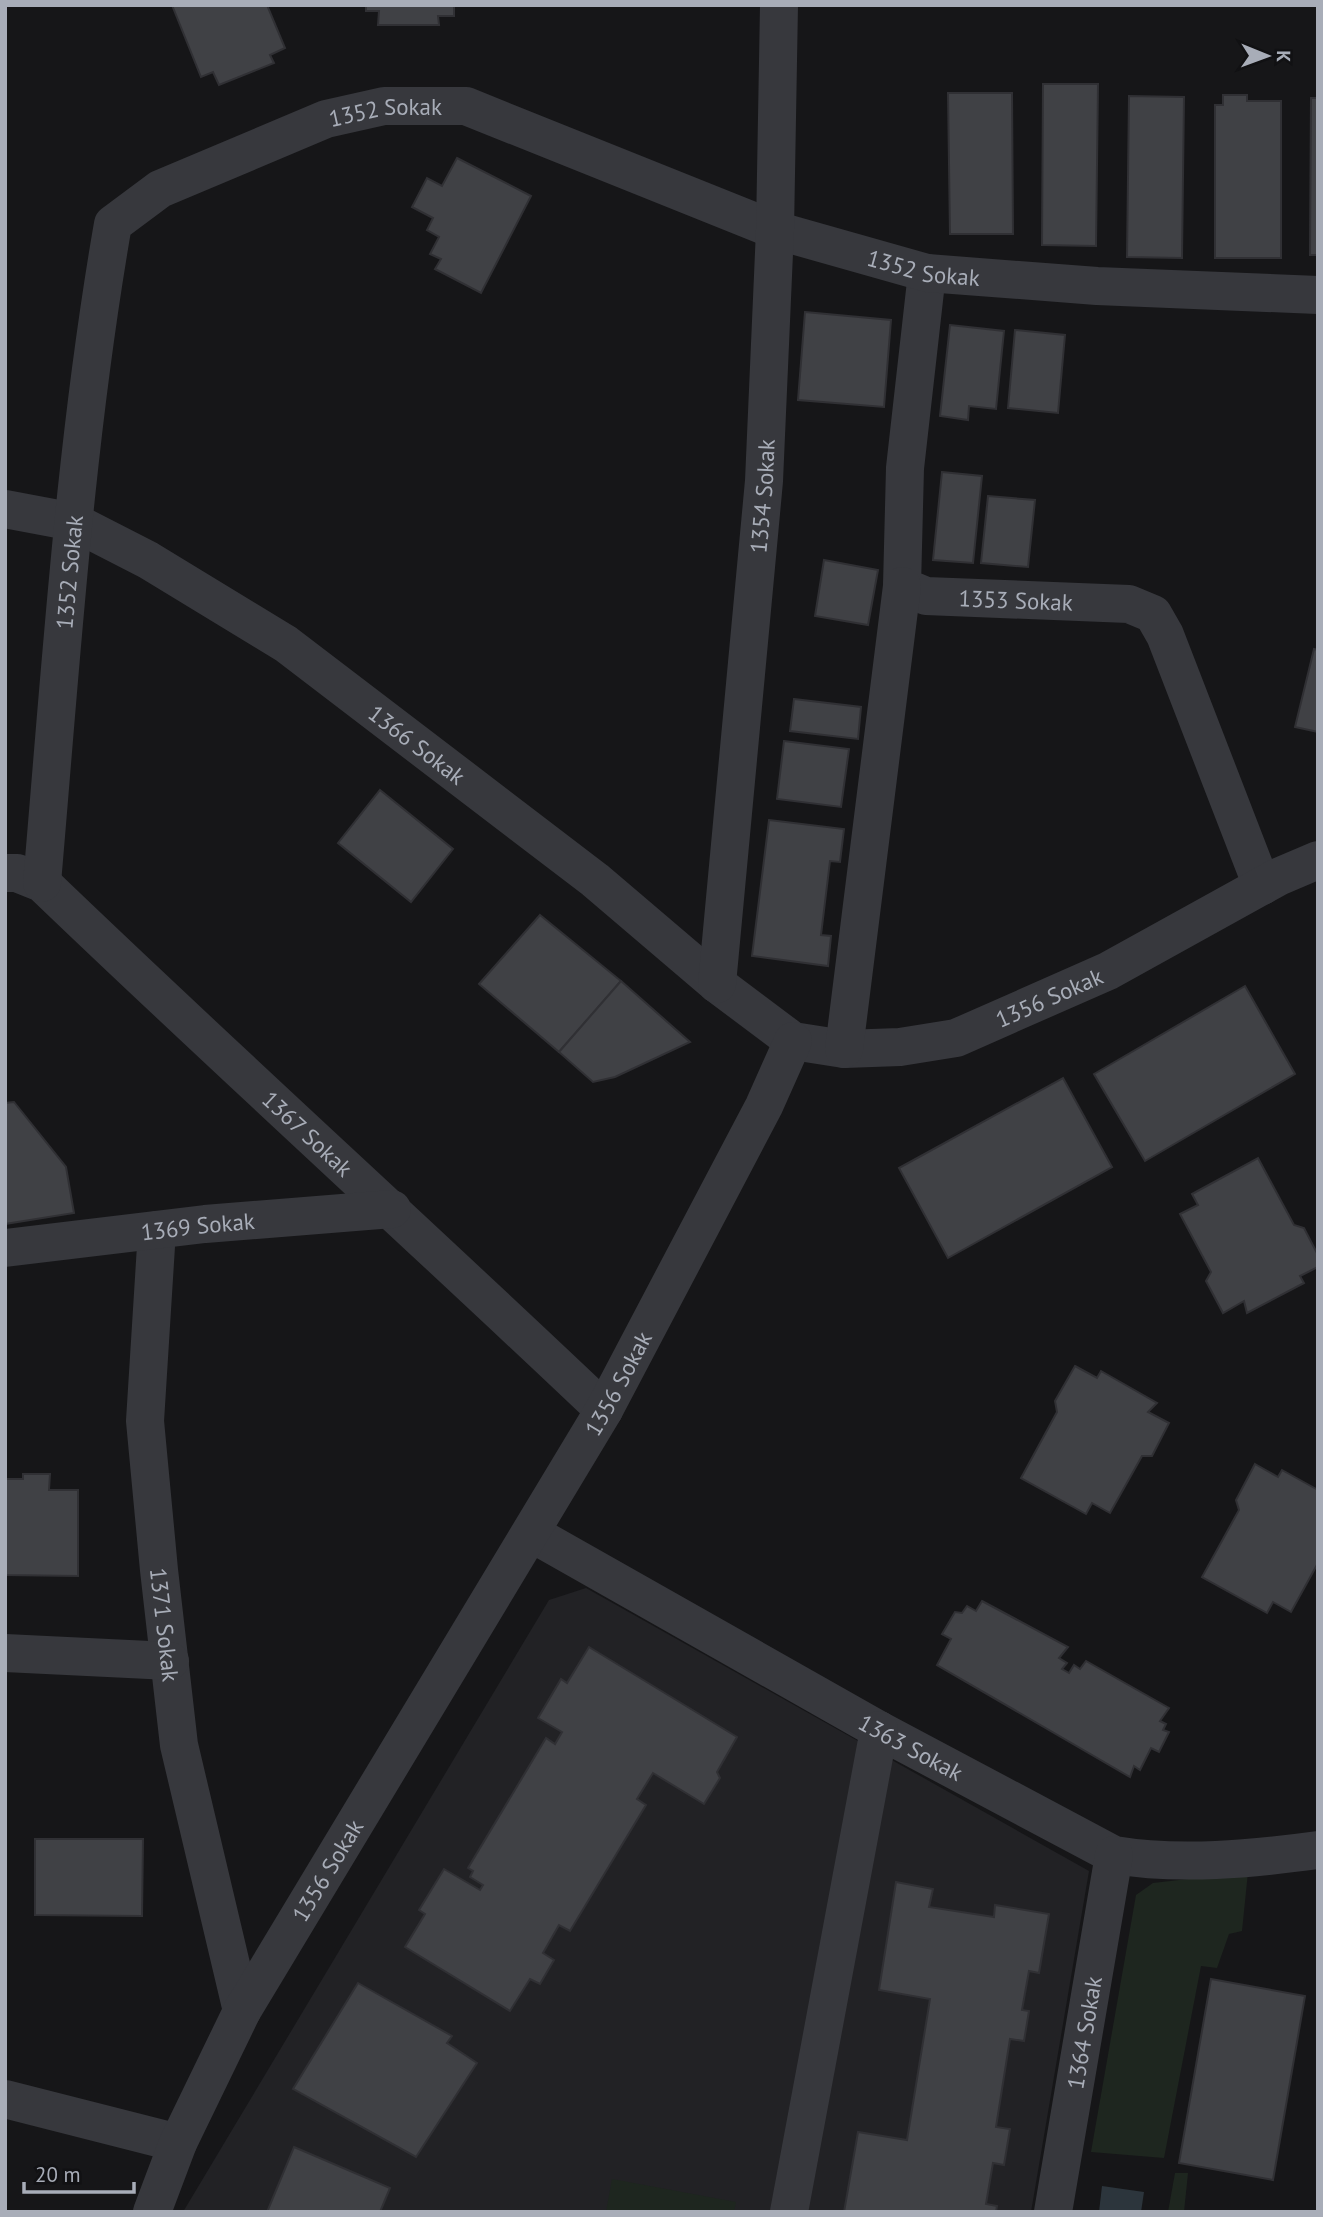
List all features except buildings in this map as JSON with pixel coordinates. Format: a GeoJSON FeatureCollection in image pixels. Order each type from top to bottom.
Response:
{"type":"FeatureCollection","features":[{"type":"Feature","properties":{"kind":"street","name":"1354 Sokak"},"geometry":{"type":"LineString","coordinates":[[717,984],[764,481],[775,230],[779,5]]}},
{"type":"Feature","properties":{"kind":"street","name":"1352 Sokak"},"geometry":{"type":"LineString","coordinates":[[42,883],[74,522],[100,301],[113,224],[160,189],[326,119],[384,106],[466,106],[775,230],[927,273],[1097,286],[1318,295]]}},
{"type":"Feature","properties":{"kind":"street"},"geometry":{"type":"LineString","coordinates":[[844,1049],[902,586],[905,468],[927,273]]}},
{"type":"Feature","properties":{"kind":"street","name":"1366 Sokak"},"geometry":{"type":"LineString","coordinates":[[5,509],[74,522],[148,560],[286,644],[596,880],[717,984],[793,1041]]}},
{"type":"Feature","properties":{"kind":"street","name":"1353 Sokak"},"geometry":{"type":"LineString","coordinates":[[902,586],[926,596],[1129,604],[1153,614],[1165,635],[1262,886]]}},
{"type":"Feature","properties":{"kind":"street","name":"1356 Sokak"},"geometry":{"type":"LineString","coordinates":[[152,2212],[178,2143],[242,2011],[604,1410],[764,1106],[793,1041],[844,1049],[900,1047],[956,1038],[1108,971],[1262,886],[1318,860]]}},
{"type":"Feature","properties":{"kind":"street","name":"1367 Sokak"},"geometry":{"type":"LineString","coordinates":[[5,873],[17,873],[42,883],[227,1062],[392,1209],[604,1410]]}},
{"type":"Feature","properties":{"kind":"street","name":"1369 Sokak"},"geometry":{"type":"LineString","coordinates":[[5,1248],[157,1230],[392,1209]]}},
{"type":"Feature","properties":{"kind":"street","name":"1371 Sokak"},"geometry":{"type":"LineString","coordinates":[[157,1230],[145,1421],[179,1745],[242,2011]]}},
{"type":"Feature","properties":{"kind":"street","name":"1363 Sokak"},"geometry":{"type":"LineString","coordinates":[[531,1533],[879,1730],[1114,1855],[1143,1860],[1266,1856],[1318,1850]]}},
{"type":"Feature","properties":{"kind":"street"},"geometry":{"type":"LineString","coordinates":[[5,1653],[170,1661]]}},
{"type":"Feature","properties":{"kind":"street"},"geometry":{"type":"LineString","coordinates":[[789,2212],[879,1730]]}},
{"type":"Feature","properties":{"kind":"street","name":"1364 Sokak"},"geometry":{"type":"LineString","coordinates":[[1053,2212],[1114,1855]]}},
{"type":"Feature","properties":{"kind":"street"},"geometry":{"type":"LineString","coordinates":[[5,2099],[178,2143]]}},
{"type":"Feature","properties":{"kind":"shaded area"},"geometry":{"type":"Polygon","coordinates":[[[586,1588],[1089,1871],[1031,2212],[183,2212],[549,1600],[586,1588]]]}},
{"type":"Feature","properties":{"kind":"shaded area"},"geometry":{"type":"Polygon","coordinates":[[[1248,1872],[1242,1931],[1229,1934],[1217,1968],[1201,1966],[1164,2158],[1091,2152],[1136,1895],[1153,1883],[1248,1872]]]}},
{"type":"Feature","properties":{"kind":"shaded area"},"geometry":{"type":"Polygon","coordinates":[[[1175,2173],[1188,2173],[1184,2212],[1168,2212],[1175,2173]]]}},
{"type":"Feature","properties":{"kind":"shaded area"},"geometry":{"type":"Polygon","coordinates":[[[612,2179],[736,2202],[734,2212],[606,2212],[612,2179]]]}},
{"type":"Feature","properties":{"kind":"shaded area"},"geometry":{"type":"Polygon","coordinates":[[[1102,2186],[1144,2192],[1141,2212],[1099,2212],[1102,2186]]]}}]}
